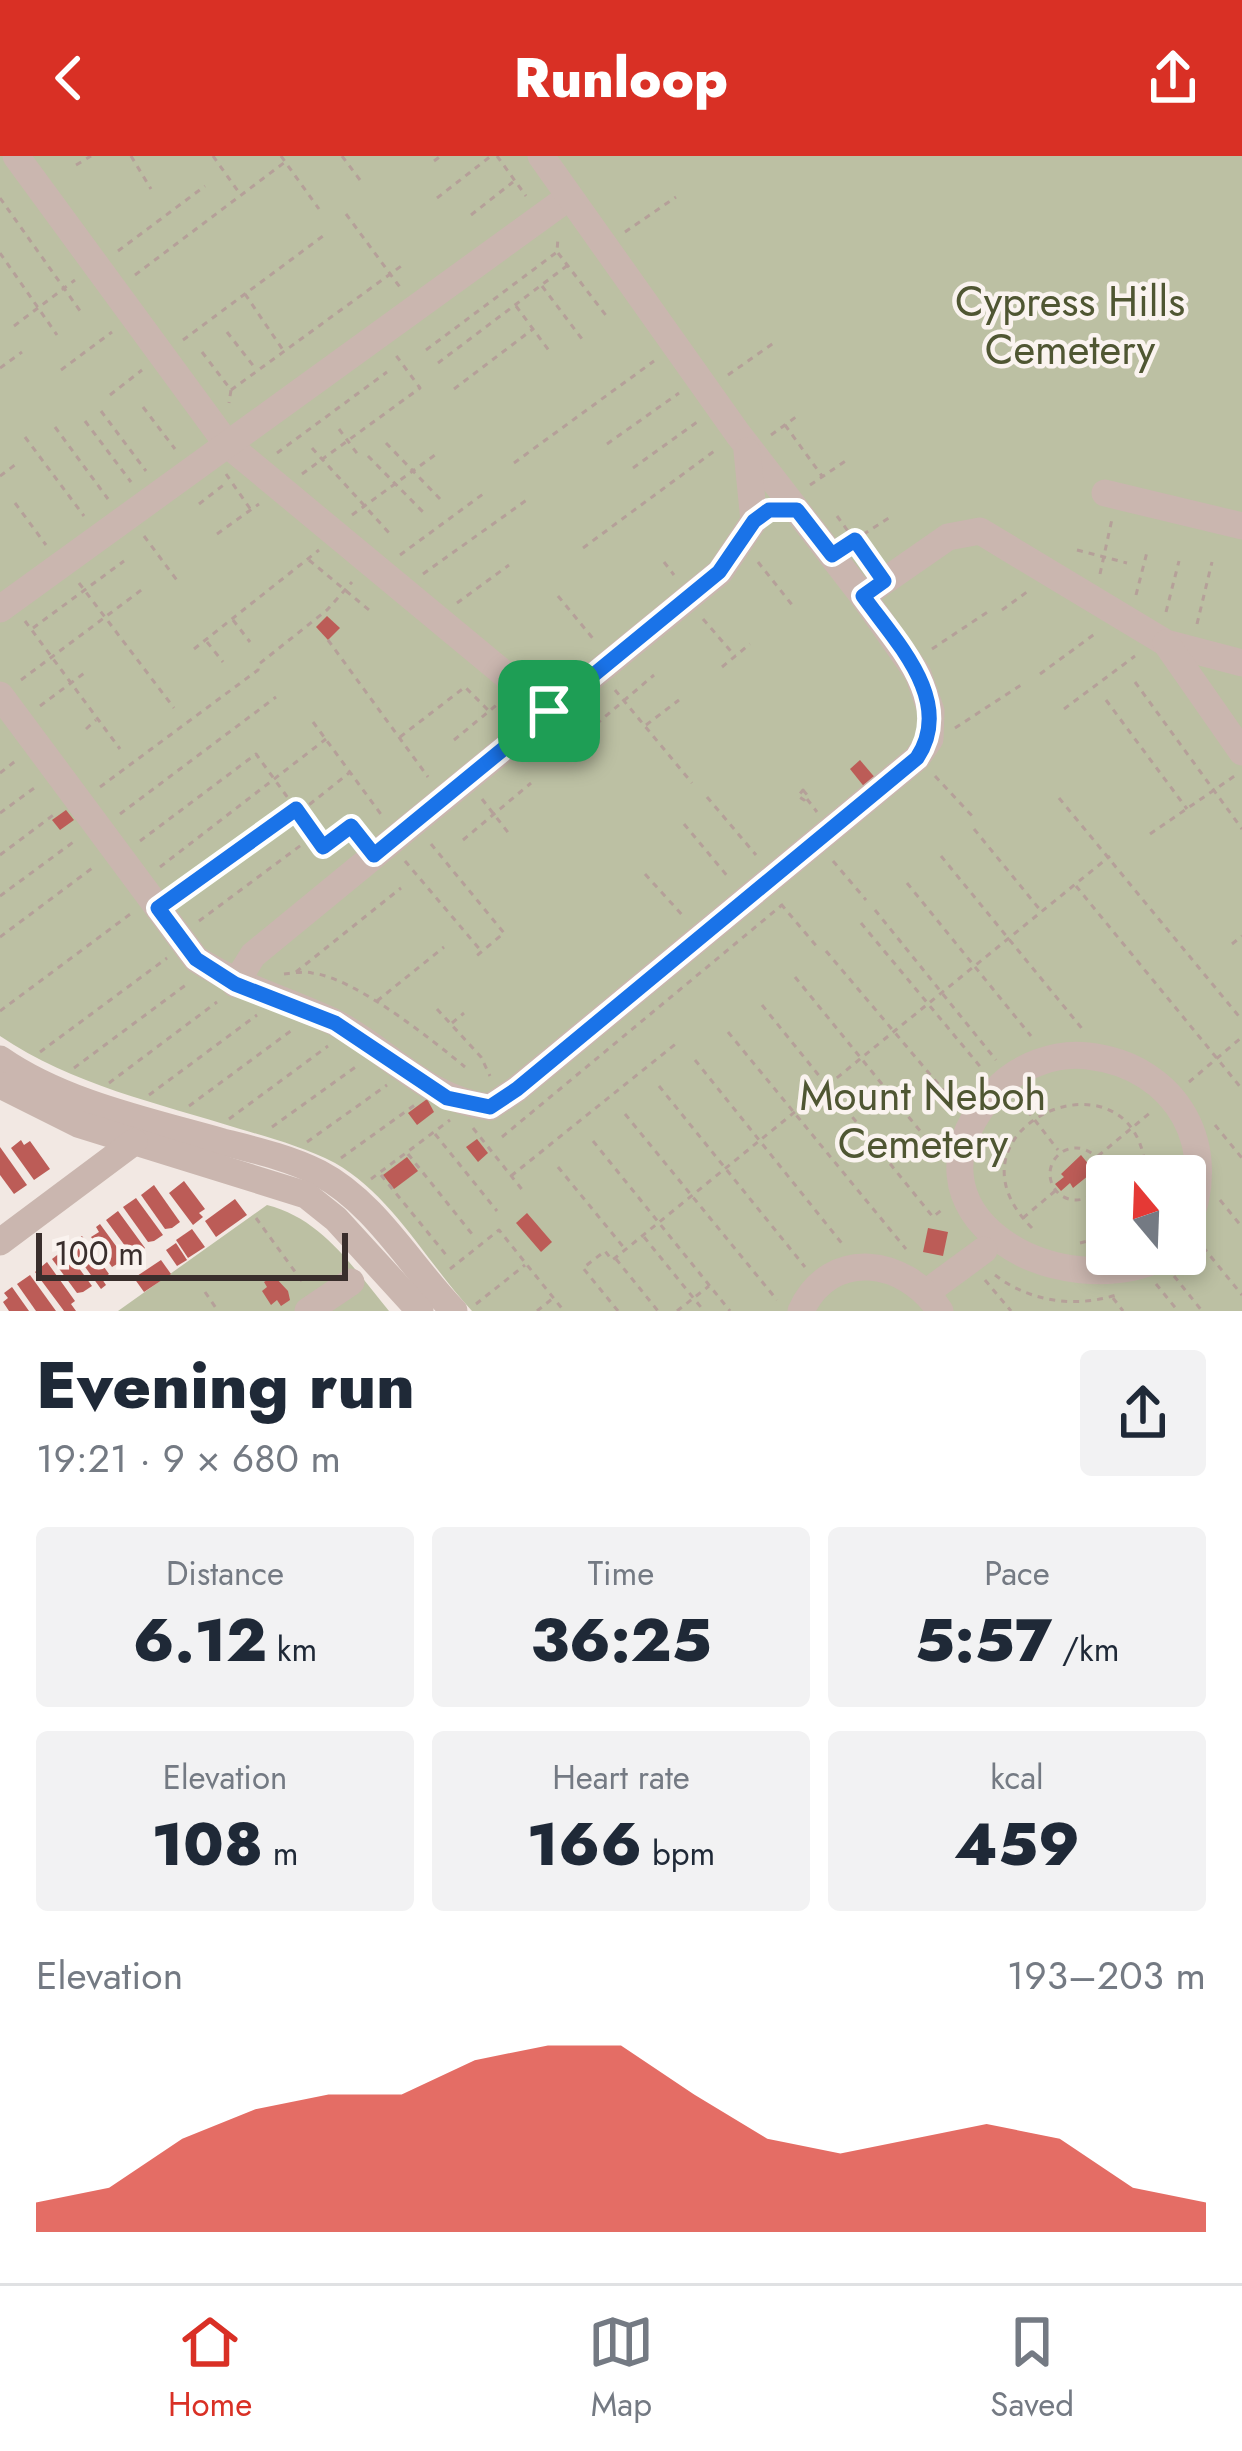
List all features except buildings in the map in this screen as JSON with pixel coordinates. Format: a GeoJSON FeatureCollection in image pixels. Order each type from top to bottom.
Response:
{"type":"FeatureCollection","features":[{"type":"Feature","properties":{"kind":"street"},"geometry":{"type":"LineString","coordinates":[[0,164],[15,156],[227,444],[281,489],[326,540],[374,566],[549,711]]}},
{"type":"Feature","properties":{"kind":"street"},"geometry":{"type":"LineString","coordinates":[[0,695],[196,959],[348,1031],[466,1108],[490,1107],[500,1100],[765,890],[920,753],[930,739],[931,711],[873,588],[843,548],[793,505],[603,246],[557,206],[541,156]]}},
{"type":"Feature","properties":{"kind":"street"},"geometry":{"type":"LineString","coordinates":[[8,609],[69,572],[99,536],[557,206]]}},
{"type":"Feature","properties":{"kind":"street"},"geometry":{"type":"LineString","coordinates":[[745,443],[754,521]]}},
{"type":"Feature","properties":{"kind":"street"},"geometry":{"type":"LineString","coordinates":[[238,981],[253,955],[719,572],[754,521],[769,510],[793,505]]}},
{"type":"Feature","properties":{"kind":"street"},"geometry":{"type":"LineString","coordinates":[[1109,506],[1242,526]]}},
{"type":"Feature","properties":{"kind":"street"},"geometry":{"type":"LineString","coordinates":[[873,588],[948,536],[980,531],[1172,644],[1242,663]]}},
{"type":"Feature","properties":{"kind":"street"},"geometry":{"type":"LineString","coordinates":[[1172,644],[1242,752]]}},
{"type":"Feature","properties":{"kind":"street"},"geometry":{"type":"LineString","coordinates":[[1146,1275],[1122,1288],[1084,1295],[1047,1291],[980,1260],[959,1180],[963,1143],[996,1075],[1074,1054],[1112,1059],[1177,1091],[1197,1155]]}},
{"type":"Feature","properties":{"kind":"street"},"geometry":{"type":"LineString","coordinates":[[0,1059],[28,1079],[321,1173],[358,1202],[462,1310]]}},
{"type":"Feature","properties":{"kind":"street"},"geometry":{"type":"LineString","coordinates":[[0,1085],[78,1124],[306,1195],[336,1219],[420,1311]]}},
{"type":"Feature","properties":{"kind":"street"},"geometry":{"type":"LineString","coordinates":[[0,1242],[134,1142]]}},
{"type":"Feature","properties":{"kind":"street"},"geometry":{"type":"LineString","coordinates":[[801,1311],[820,1285],[840,1272],[887,1268],[909,1277],[933,1301],[980,1260]]}},
{"type":"Feature","properties":{"kind":"street"},"geometry":{"type":"LineString","coordinates":[[314,1308],[351,1282]]}},
{"type":"Feature","properties":{"kind":"path"},"geometry":{"type":"LineString","coordinates":[[76,165],[91,156]]}},
{"type":"Feature","properties":{"kind":"path"},"geometry":{"type":"LineString","coordinates":[[131,156],[151,189]]}},
{"type":"Feature","properties":{"kind":"path"},"geometry":{"type":"LineString","coordinates":[[213,156],[241,196]]}},
{"type":"Feature","properties":{"kind":"path"},"geometry":{"type":"LineString","coordinates":[[281,156],[319,209]]}},
{"type":"Feature","properties":{"kind":"path"},"geometry":{"type":"LineString","coordinates":[[342,156],[360,180]]}},
{"type":"Feature","properties":{"kind":"path"},"geometry":{"type":"LineString","coordinates":[[434,161],[441,156]]}},
{"type":"Feature","properties":{"kind":"path"},"geometry":{"type":"LineString","coordinates":[[437,198],[494,156],[515,181],[557,206],[557,251],[608,318]]}},
{"type":"Feature","properties":{"kind":"path"},"geometry":{"type":"LineString","coordinates":[[115,291],[286,162]]}},
{"type":"Feature","properties":{"kind":"path"},"geometry":{"type":"LineString","coordinates":[[471,214],[515,181]]}},
{"type":"Feature","properties":{"kind":"path"},"geometry":{"type":"LineString","coordinates":[[14,326],[205,186]]}},
{"type":"Feature","properties":{"kind":"path"},"geometry":{"type":"LineString","coordinates":[[603,246],[676,197]]}},
{"type":"Feature","properties":{"kind":"path"},"geometry":{"type":"LineString","coordinates":[[0,198],[83,315]]}},
{"type":"Feature","properties":{"kind":"path"},"geometry":{"type":"LineString","coordinates":[[346,214],[415,309]]}},
{"type":"Feature","properties":{"kind":"path"},"geometry":{"type":"LineString","coordinates":[[110,394],[322,236]]}},
{"type":"Feature","properties":{"kind":"path"},"geometry":{"type":"LineString","coordinates":[[425,350],[557,251]]}},
{"type":"Feature","properties":{"kind":"path"},"geometry":{"type":"LineString","coordinates":[[0,254],[57,335]]}},
{"type":"Feature","properties":{"kind":"path"},"geometry":{"type":"LineString","coordinates":[[231,390],[404,264]]}},
{"type":"Feature","properties":{"kind":"path"},"geometry":{"type":"LineString","coordinates":[[438,363],[568,265]]}},
{"type":"Feature","properties":{"kind":"path"},"geometry":{"type":"LineString","coordinates":[[541,285],[582,339]]}},
{"type":"Feature","properties":{"kind":"path"},"geometry":{"type":"LineString","coordinates":[[245,294],[284,351]]}},
{"type":"Feature","properties":{"kind":"path"},"geometry":{"type":"LineString","coordinates":[[515,305],[550,352]]}},
{"type":"Feature","properties":{"kind":"path"},"geometry":{"type":"LineString","coordinates":[[61,370],[133,316]]}},
{"type":"Feature","properties":{"kind":"path"},"geometry":{"type":"LineString","coordinates":[[454,389],[533,329]]}},
{"type":"Feature","properties":{"kind":"path"},"geometry":{"type":"LineString","coordinates":[[227,332],[257,371]]}},
{"type":"Feature","properties":{"kind":"path"},"geometry":{"type":"LineString","coordinates":[[217,534],[420,388],[380,334]]}},
{"type":"Feature","properties":{"kind":"path"},"geometry":{"type":"LineString","coordinates":[[633,468],[708,392],[775,342]]}},
{"type":"Feature","properties":{"kind":"path"},"geometry":{"type":"LineString","coordinates":[[514,463],[675,346]]}},
{"type":"Feature","properties":{"kind":"path"},"geometry":{"type":"LineString","coordinates":[[0,368],[22,352]]}},
{"type":"Feature","properties":{"kind":"path"},"geometry":{"type":"LineString","coordinates":[[202,352],[231,390],[229,405]]}},
{"type":"Feature","properties":{"kind":"path"},"geometry":{"type":"LineString","coordinates":[[256,468],[387,372]]}},
{"type":"Feature","properties":{"kind":"path"},"geometry":{"type":"LineString","coordinates":[[607,444],[708,392]]}},
{"type":"Feature","properties":{"kind":"path"},"geometry":{"type":"LineString","coordinates":[[143,407],[190,470]]}},
{"type":"Feature","properties":{"kind":"path"},"geometry":{"type":"LineString","coordinates":[[101,411],[140,507],[179,583]]}},
{"type":"Feature","properties":{"kind":"path"},"geometry":{"type":"LineString","coordinates":[[584,548],[745,443],[800,414]]}},
{"type":"Feature","properties":{"kind":"path"},"geometry":{"type":"LineString","coordinates":[[85,422],[140,507]]}},
{"type":"Feature","properties":{"kind":"path"},"geometry":{"type":"LineString","coordinates":[[785,425],[822,476]]}},
{"type":"Feature","properties":{"kind":"path"},"geometry":{"type":"LineString","coordinates":[[55,427],[140,507]]}},
{"type":"Feature","properties":{"kind":"path"},"geometry":{"type":"LineString","coordinates":[[339,429],[359,456]]}},
{"type":"Feature","properties":{"kind":"path"},"geometry":{"type":"LineString","coordinates":[[25,437],[99,536]]}},
{"type":"Feature","properties":{"kind":"path"},"geometry":{"type":"LineString","coordinates":[[386,443],[440,500]]}},
{"type":"Feature","properties":{"kind":"path"},"geometry":{"type":"LineString","coordinates":[[311,448],[391,536]]}},
{"type":"Feature","properties":{"kind":"path"},"geometry":{"type":"LineString","coordinates":[[194,649],[308,559],[364,506],[439,452]]}},
{"type":"Feature","properties":{"kind":"path"},"geometry":{"type":"LineString","coordinates":[[368,456],[423,512]]}},
{"type":"Feature","properties":{"kind":"path"},"geometry":{"type":"LineString","coordinates":[[793,505],[822,476],[847,460]]}},
{"type":"Feature","properties":{"kind":"path"},"geometry":{"type":"LineString","coordinates":[[0,465],[3,474],[19,462]]}},
{"type":"Feature","properties":{"kind":"path"},"geometry":{"type":"LineString","coordinates":[[200,504],[228,482]]}},
{"type":"Feature","properties":{"kind":"path"},"geometry":{"type":"LineString","coordinates":[[0,937],[98,827],[259,664],[374,566],[484,494]]}},
{"type":"Feature","properties":{"kind":"path"},"geometry":{"type":"LineString","coordinates":[[402,590],[527,499]]}},
{"type":"Feature","properties":{"kind":"path"},"geometry":{"type":"LineString","coordinates":[[15,503],[174,708]]}},
{"type":"Feature","properties":{"kind":"path"},"geometry":{"type":"LineString","coordinates":[[1094,599],[1109,506]]}},
{"type":"Feature","properties":{"kind":"path"},"geometry":{"type":"LineString","coordinates":[[837,516],[843,548],[873,588]]}},
{"type":"Feature","properties":{"kind":"path"},"geometry":{"type":"LineString","coordinates":[[843,548],[892,516]]}},
{"type":"Feature","properties":{"kind":"path"},"geometry":{"type":"LineString","coordinates":[[737,547],[756,560],[794,607]]}},
{"type":"Feature","properties":{"kind":"path"},"geometry":{"type":"LineString","coordinates":[[1077,550],[1127,563]]}},
{"type":"Feature","properties":{"kind":"path"},"geometry":{"type":"LineString","coordinates":[[1040,674],[1125,618],[1147,552]]}},
{"type":"Feature","properties":{"kind":"path"},"geometry":{"type":"LineString","coordinates":[[308,559],[369,610]]}},
{"type":"Feature","properties":{"kind":"path"},"geometry":{"type":"LineString","coordinates":[[31,629],[124,561]]}},
{"type":"Feature","properties":{"kind":"path"},"geometry":{"type":"LineString","coordinates":[[1172,644],[1179,561]]}},
{"type":"Feature","properties":{"kind":"path"},"geometry":{"type":"LineString","coordinates":[[1064,709],[1172,644],[1212,562]]}},
{"type":"Feature","properties":{"kind":"path"},"geometry":{"type":"LineString","coordinates":[[436,618],[509,565]]}},
{"type":"Feature","properties":{"kind":"path"},"geometry":{"type":"LineString","coordinates":[[1002,610],[1052,574]]}},
{"type":"Feature","properties":{"kind":"path"},"geometry":{"type":"LineString","coordinates":[[0,695],[144,588]]}},
{"type":"Feature","properties":{"kind":"path"},"geometry":{"type":"LineString","coordinates":[[558,596],[624,701],[692,783]]}},
{"type":"Feature","properties":{"kind":"path"},"geometry":{"type":"LineString","coordinates":[[694,608],[735,656]]}},
{"type":"Feature","properties":{"kind":"path"},"geometry":{"type":"LineString","coordinates":[[8,609],[31,629],[120,749]]}},
{"type":"Feature","properties":{"kind":"path"},"geometry":{"type":"LineString","coordinates":[[910,663],[989,611]]}},
{"type":"Feature","properties":{"kind":"path"},"geometry":{"type":"LineString","coordinates":[[232,619],[250,642]]}},
{"type":"Feature","properties":{"kind":"path"},"geometry":{"type":"LineString","coordinates":[[206,640],[223,662]]}},
{"type":"Feature","properties":{"kind":"path"},"geometry":{"type":"LineString","coordinates":[[328,640],[443,798]]}},
{"type":"Feature","properties":{"kind":"path"},"geometry":{"type":"LineString","coordinates":[[722,667],[750,644]]}},
{"type":"Feature","properties":{"kind":"path"},"geometry":{"type":"LineString","coordinates":[[20,722],[87,671]]}},
{"type":"Feature","properties":{"kind":"path"},"geometry":{"type":"LineString","coordinates":[[586,732],[654,676]]}},
{"type":"Feature","properties":{"kind":"path"},"geometry":{"type":"LineString","coordinates":[[1135,682],[1242,830]]}},
{"type":"Feature","properties":{"kind":"path"},"geometry":{"type":"LineString","coordinates":[[974,818],[920,753],[1024,683]]}},
{"type":"Feature","properties":{"kind":"path"},"geometry":{"type":"LineString","coordinates":[[454,740],[519,686]]}},
{"type":"Feature","properties":{"kind":"path"},"geometry":{"type":"LineString","coordinates":[[399,738],[465,687],[489,711]]}},
{"type":"Feature","properties":{"kind":"path"},"geometry":{"type":"LineString","coordinates":[[0,896],[276,697]]}},
{"type":"Feature","properties":{"kind":"path"},"geometry":{"type":"LineString","coordinates":[[644,726],[679,700]]}},
{"type":"Feature","properties":{"kind":"path"},"geometry":{"type":"LineString","coordinates":[[1106,700],[1186,809]]}},
{"type":"Feature","properties":{"kind":"path"},"geometry":{"type":"LineString","coordinates":[[86,729],[98,719]]}},
{"type":"Feature","properties":{"kind":"path"},"geometry":{"type":"LineString","coordinates":[[313,722],[397,836]]}},
{"type":"Feature","properties":{"kind":"path"},"geometry":{"type":"LineString","coordinates":[[0,1011],[150,897],[274,779],[326,739]]}},
{"type":"Feature","properties":{"kind":"path"},"geometry":{"type":"LineString","coordinates":[[0,855],[98,827],[256,754],[346,878]]}},
{"type":"Feature","properties":{"kind":"path"},"geometry":{"type":"LineString","coordinates":[[1150,834],[1242,770]]}},
{"type":"Feature","properties":{"kind":"path"},"geometry":{"type":"LineString","coordinates":[[0,813],[56,771]]}},
{"type":"Feature","properties":{"kind":"path"},"geometry":{"type":"LineString","coordinates":[[150,897],[297,811],[350,772]]}},
{"type":"Feature","properties":{"kind":"path"},"geometry":{"type":"LineString","coordinates":[[466,779],[511,835]]}},
{"type":"Feature","properties":{"kind":"path"},"geometry":{"type":"LineString","coordinates":[[463,840],[531,782]]}},
{"type":"Feature","properties":{"kind":"path"},"geometry":{"type":"LineString","coordinates":[[707,797],[765,890]]}},
{"type":"Feature","properties":{"kind":"path"},"geometry":{"type":"LineString","coordinates":[[1059,797],[1242,1020]]}},
{"type":"Feature","properties":{"kind":"path"},"geometry":{"type":"LineString","coordinates":[[684,824],[765,890],[818,948]]}},
{"type":"Feature","properties":{"kind":"path"},"geometry":{"type":"LineString","coordinates":[[323,847],[351,826],[374,855]]}},
{"type":"Feature","properties":{"kind":"path"},"geometry":{"type":"LineString","coordinates":[[974,829],[1041,911]]}},
{"type":"Feature","properties":{"kind":"path"},"geometry":{"type":"LineString","coordinates":[[34,1057],[315,835]]}},
{"type":"Feature","properties":{"kind":"path"},"geometry":{"type":"LineString","coordinates":[[474,958],[482,952],[504,933],[429,842],[405,861],[482,952]]}},
{"type":"Feature","properties":{"kind":"path"},"geometry":{"type":"LineString","coordinates":[[824,850],[866,899]]}},
{"type":"Feature","properties":{"kind":"path"},"geometry":{"type":"LineString","coordinates":[[941,856],[1092,1042]]}},
{"type":"Feature","properties":{"kind":"path"},"geometry":{"type":"LineString","coordinates":[[618,1311],[584,1268],[604,1251],[615,1258],[1110,856]]}},
{"type":"Feature","properties":{"kind":"path"},"geometry":{"type":"LineString","coordinates":[[645,874],[701,937]]}},
{"type":"Feature","properties":{"kind":"path"},"geometry":{"type":"LineString","coordinates":[[908,884],[1040,1048]]}},
{"type":"Feature","properties":{"kind":"path"},"geometry":{"type":"LineString","coordinates":[[1075,884],[1242,1089]]}},
{"type":"Feature","properties":{"kind":"path"},"geometry":{"type":"LineString","coordinates":[[295,973],[401,888]]}},
{"type":"Feature","properties":{"kind":"path"},"geometry":{"type":"LineString","coordinates":[[502,1137],[765,890]]}},
{"type":"Feature","properties":{"kind":"path"},"geometry":{"type":"LineString","coordinates":[[875,910],[941,993],[996,1075],[1060,1153]]}},
{"type":"Feature","properties":{"kind":"path"},"geometry":{"type":"LineString","coordinates":[[861,922],[988,1076],[996,1075]]}},
{"type":"Feature","properties":{"kind":"path"},"geometry":{"type":"LineString","coordinates":[[1232,944],[1242,936]]}},
{"type":"Feature","properties":{"kind":"path"},"geometry":{"type":"LineString","coordinates":[[375,1002],[444,947]]}},
{"type":"Feature","properties":{"kind":"path"},"geometry":{"type":"LineString","coordinates":[[826,951],[960,1110]]}},
{"type":"Feature","properties":{"kind":"path"},"geometry":{"type":"LineString","coordinates":[[68,1072],[209,968]]}},
{"type":"Feature","properties":{"kind":"path"},"geometry":{"type":"LineString","coordinates":[[103,1088],[238,981],[295,973],[315,973],[375,1002],[416,1026],[465,1066]]}},
{"type":"Feature","properties":{"kind":"path"},"geometry":{"type":"LineString","coordinates":[[795,977],[946,1163]]}},
{"type":"Feature","properties":{"kind":"path"},"geometry":{"type":"LineString","coordinates":[[142,1099],[277,1000]]}},
{"type":"Feature","properties":{"kind":"path"},"geometry":{"type":"LineString","coordinates":[[762,1005],[933,1216],[950,1204]]}},
{"type":"Feature","properties":{"kind":"path"},"geometry":{"type":"LineString","coordinates":[[437,1009],[482,1057],[500,1100]]}},
{"type":"Feature","properties":{"kind":"path"},"geometry":{"type":"LineString","coordinates":[[450,1024],[464,1012]]}},
{"type":"Feature","properties":{"kind":"path"},"geometry":{"type":"LineString","coordinates":[[183,1111],[313,1015]]}},
{"type":"Feature","properties":{"kind":"path"},"geometry":{"type":"LineString","coordinates":[[223,1123],[348,1031]]}},
{"type":"Feature","properties":{"kind":"path"},"geometry":{"type":"LineString","coordinates":[[728,1032],[914,1260]]}},
{"type":"Feature","properties":{"kind":"path"},"geometry":{"type":"LineString","coordinates":[[1098,1155],[1242,1037]]}},
{"type":"Feature","properties":{"kind":"path"},"geometry":{"type":"LineString","coordinates":[[511,1176],[678,1042]]}},
{"type":"Feature","properties":{"kind":"path"},"geometry":{"type":"LineString","coordinates":[[261,1135],[378,1051]]}},
{"type":"Feature","properties":{"kind":"path"},"geometry":{"type":"LineString","coordinates":[[694,1060],[852,1257]]}},
{"type":"Feature","properties":{"kind":"path"},"geometry":{"type":"LineString","coordinates":[[298,1148],[409,1071]]}},
{"type":"Feature","properties":{"kind":"path"},"geometry":{"type":"LineString","coordinates":[[659,1086],[812,1275]]}},
{"type":"Feature","properties":{"kind":"path"},"geometry":{"type":"LineString","coordinates":[[335,1163],[436,1090]]}},
{"type":"Feature","properties":{"kind":"path"},"geometry":{"type":"LineString","coordinates":[[1047,1237],[1022,1218],[1009,1195],[1007,1156],[1033,1118],[1076,1102],[1106,1110],[1131,1129],[1143,1155]]}},
{"type":"Feature","properties":{"kind":"path"},"geometry":{"type":"LineString","coordinates":[[365,1184],[466,1108],[524,1192]]}},
{"type":"Feature","properties":{"kind":"path"},"geometry":{"type":"LineString","coordinates":[[625,1114],[786,1311]]}},
{"type":"Feature","properties":{"kind":"path"},"geometry":{"type":"LineString","coordinates":[[434,1133],[497,1211]]}},
{"type":"Feature","properties":{"kind":"path"},"geometry":{"type":"LineString","coordinates":[[593,1141],[730,1311]]}},
{"type":"Feature","properties":{"kind":"path"},"geometry":{"type":"LineString","coordinates":[[1086,1197],[1075,1200],[1055,1191],[1049,1171],[1060,1153],[1082,1148],[1093,1155]]}},
{"type":"Feature","properties":{"kind":"path"},"geometry":{"type":"LineString","coordinates":[[407,1153],[472,1234]]}},
{"type":"Feature","properties":{"kind":"path"},"geometry":{"type":"LineString","coordinates":[[558,1167],[625,1250]]}},
{"type":"Feature","properties":{"kind":"path"},"geometry":{"type":"LineString","coordinates":[[380,1173],[447,1256]]}},
{"type":"Feature","properties":{"kind":"path"},"geometry":{"type":"LineString","coordinates":[[1022,1218],[1055,1191]]}},
{"type":"Feature","properties":{"kind":"path"},"geometry":{"type":"LineString","coordinates":[[1218,1197],[1242,1227]]}},
{"type":"Feature","properties":{"kind":"path"},"geometry":{"type":"LineString","coordinates":[[256,1218],[314,1308]]}},
{"type":"Feature","properties":{"kind":"path"},"geometry":{"type":"LineString","coordinates":[[443,1274],[499,1230],[564,1311]]}},
{"type":"Feature","properties":{"kind":"path"},"geometry":{"type":"LineString","coordinates":[[642,1236],[704,1311]]}},
{"type":"Feature","properties":{"kind":"path"},"geometry":{"type":"LineString","coordinates":[[1066,1243],[1086,1243]]}},
{"type":"Feature","properties":{"kind":"path"},"geometry":{"type":"LineString","coordinates":[[1206,1253],[1242,1295]]}},
{"type":"Feature","properties":{"kind":"path"},"geometry":{"type":"LineString","coordinates":[[615,1258],[658,1311]]}},
{"type":"Feature","properties":{"kind":"path"},"geometry":{"type":"LineString","coordinates":[[980,1260],[1011,1311]]}},
{"type":"Feature","properties":{"kind":"path"},"geometry":{"type":"LineString","coordinates":[[462,1310],[526,1264]]}},
{"type":"Feature","properties":{"kind":"path"},"geometry":{"type":"LineString","coordinates":[[1177,1275],[1202,1311]]}},
{"type":"Feature","properties":{"kind":"path"},"geometry":{"type":"LineString","coordinates":[[1151,1278],[1178,1311]]}},
{"type":"Feature","properties":{"kind":"path"},"geometry":{"type":"LineString","coordinates":[[677,1311],[709,1286]]}},
{"type":"Feature","properties":{"kind":"path"},"geometry":{"type":"LineString","coordinates":[[205,1292],[218,1311]]}},
{"type":"Feature","properties":{"kind":"path"},"geometry":{"type":"LineString","coordinates":[[1112,1296],[1123,1311]]}},
{"type":"Feature","properties":{"kind":"path"},"geometry":{"type":"LineString","coordinates":[[537,1311],[552,1299]]}},
{"type":"Feature","properties":{"kind":"path"},"geometry":{"type":"LineString","coordinates":[[1060,1301],[1068,1311]]}},
{"type":"Feature","properties":{"kind":"green space"},"geometry":{"type":"Polygon","coordinates":[[[0,156],[1242,156],[1242,1311],[472,1311],[392,1211],[335,1163],[86,1080],[0,1036],[0,156]]]}},
{"type":"Feature","properties":{"kind":"green space"},"geometry":{"type":"Polygon","coordinates":[[[267,1205],[321,1234],[389,1311],[118,1311],[267,1205]]]}},
{"type":"Feature","properties":{"kind":"route"},"geometry":{"type":"LineString","coordinates":[[769,510],[797,510],[832,555],[855,540],[884,581],[863,596],[918,674],[931,711],[930,739],[917,758],[490,1107],[447,1098],[335,1023],[235,984],[196,959],[158,908],[296,809],[323,847],[351,826],[374,855],[549,711],[719,572],[754,521],[769,510]]}},
{"type":"Feature","properties":{"kind":"park label","name":"Cypress Hills Cemetery"},"geometry":{"type":"Point","coordinates":[1070,326]}},
{"type":"Feature","properties":{"kind":"park label","name":"Mount Neboh Cemetery"},"geometry":{"type":"Point","coordinates":[923,1119]}}]}
